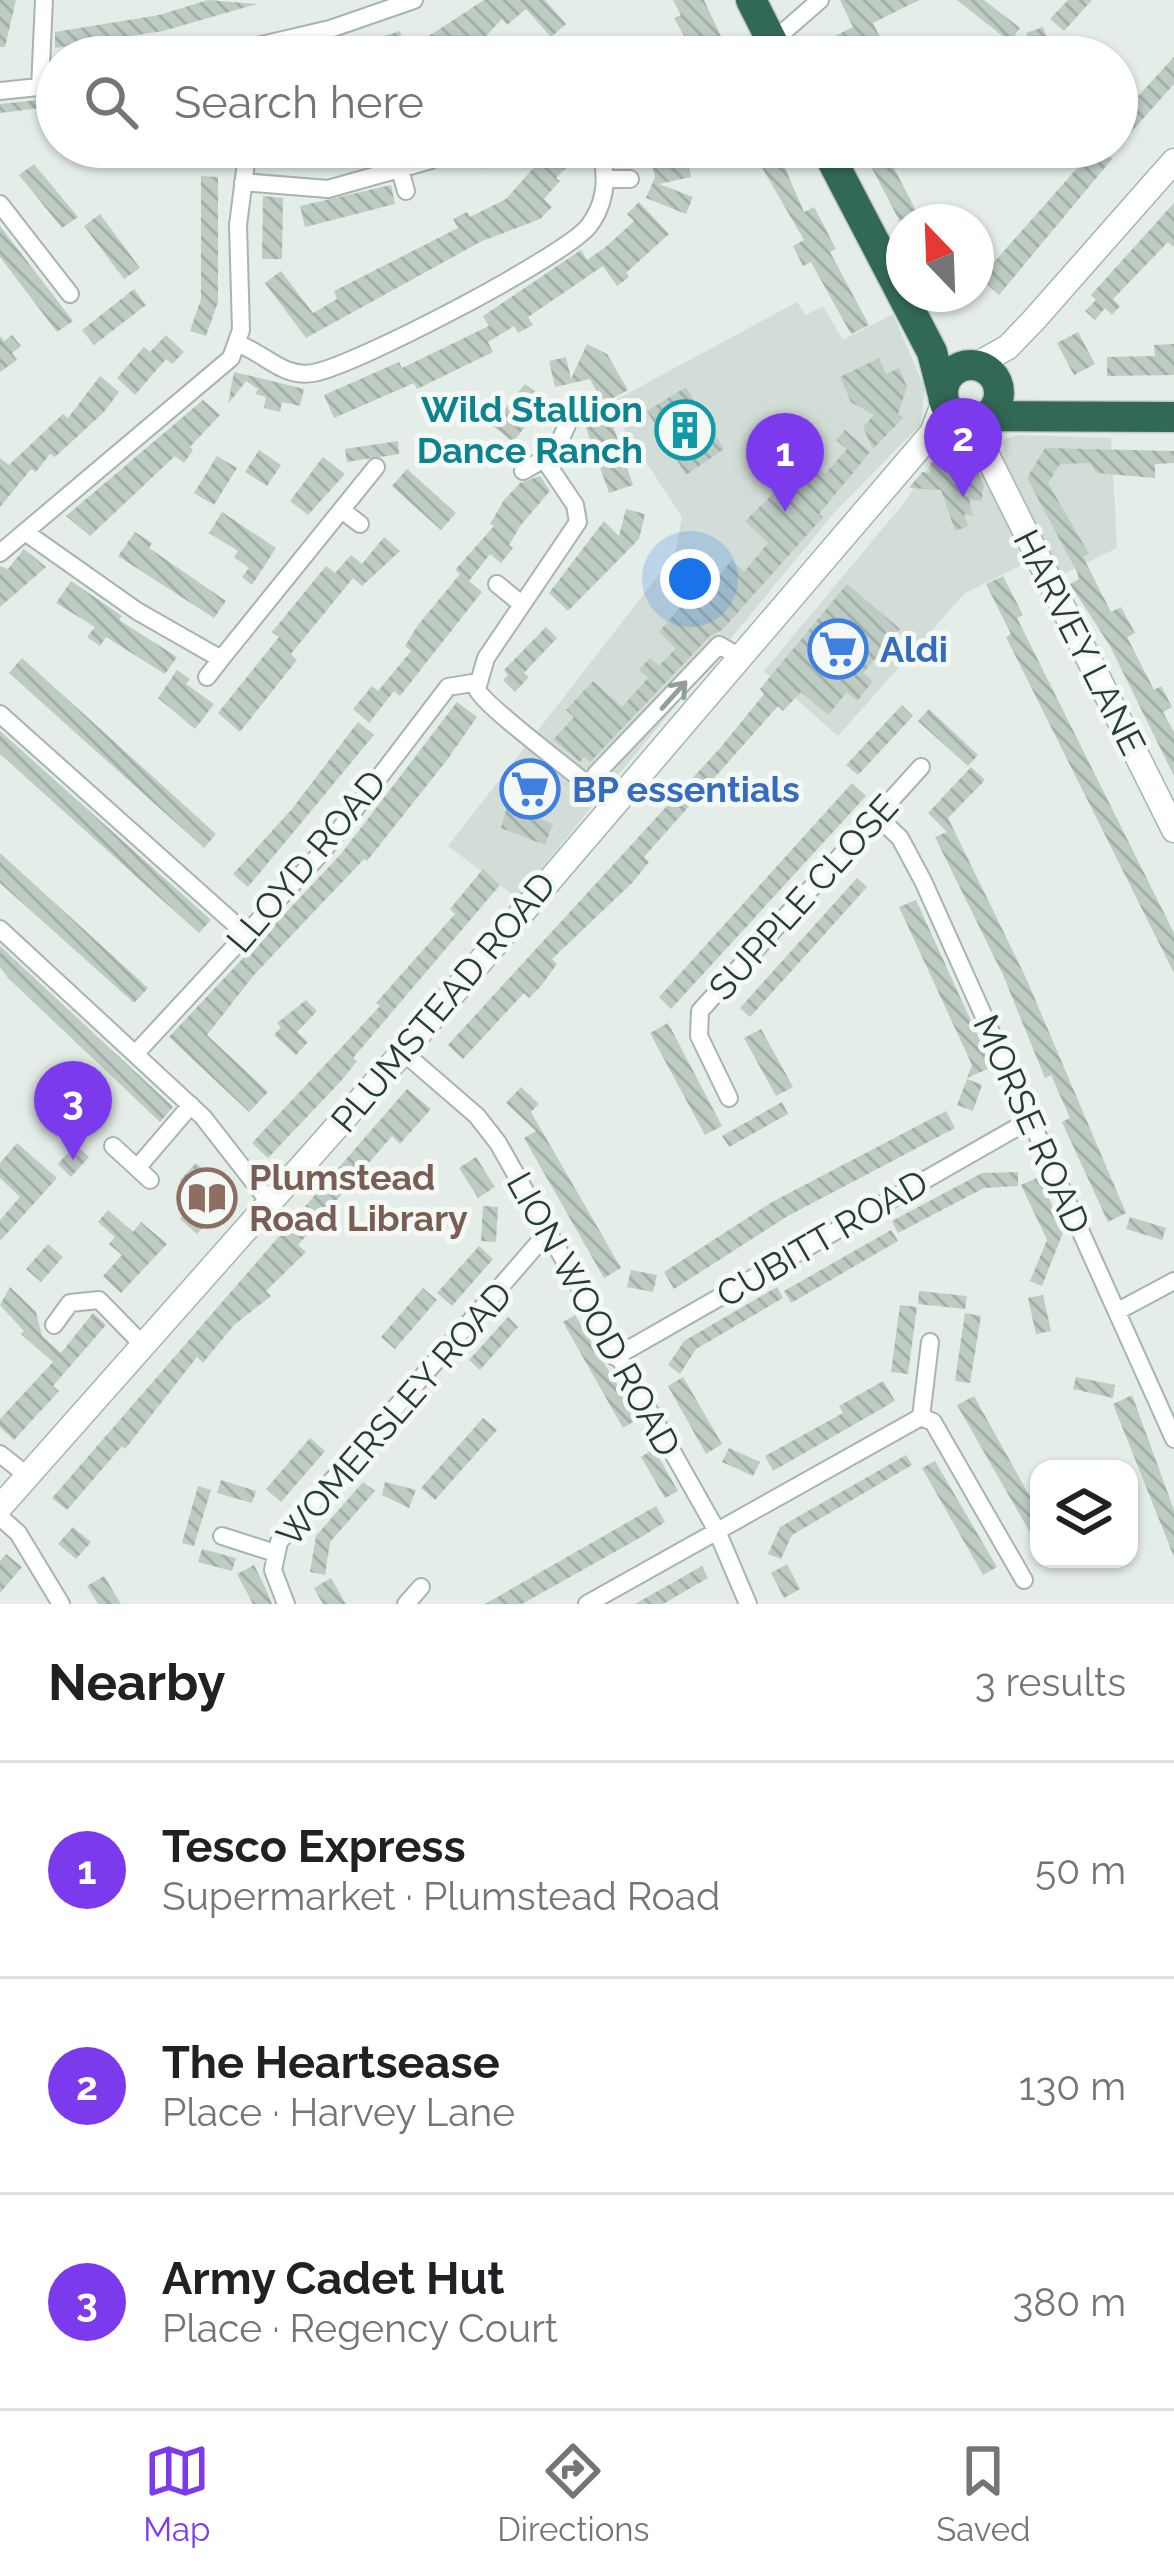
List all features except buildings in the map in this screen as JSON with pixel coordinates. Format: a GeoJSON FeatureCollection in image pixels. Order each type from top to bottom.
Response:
{"type":"FeatureCollection","features":[{"type":"Feature","properties":{"kind":"highway"},"geometry":{"type":"LineString","coordinates":[[751,0],[769,36]]}},
{"type":"Feature","properties":{"kind":"highway"},"geometry":{"type":"LineString","coordinates":[[836,168],[964,412]]}},
{"type":"Feature","properties":{"kind":"highway"},"geometry":{"type":"LineString","coordinates":[[932,352],[984,374],[1025,414]]}},
{"type":"Feature","properties":{"kind":"highway"},"geometry":{"type":"LineString","coordinates":[[964,412],[952,372],[984,374]]}},
{"type":"Feature","properties":{"kind":"highway"},"geometry":{"type":"LineString","coordinates":[[964,412],[997,403],[984,374]]}},
{"type":"Feature","properties":{"kind":"highway"},"geometry":{"type":"LineString","coordinates":[[964,412],[1174,417]]}},
{"type":"Feature","properties":{"kind":"main road"},"geometry":{"type":"LineString","coordinates":[[984,374],[1174,161]]}},
{"type":"Feature","properties":{"kind":"main road","name":"PLUMSTEAD ROAD"},"geometry":{"type":"LineString","coordinates":[[0,1507],[403,1052],[612,806],[730,651],[932,434],[964,412]]}},
{"type":"Feature","properties":{"kind":"main road","name":"HARVEY LANE"},"geometry":{"type":"LineString","coordinates":[[964,412],[1174,830]]}},
{"type":"Feature","properties":{"kind":"street"},"geometry":{"type":"LineString","coordinates":[[44,0],[46,36]]}},
{"type":"Feature","properties":{"kind":"street"},"geometry":{"type":"LineString","coordinates":[[305,36],[414,0]]}},
{"type":"Feature","properties":{"kind":"street"},"geometry":{"type":"LineString","coordinates":[[788,36],[820,0]]}},
{"type":"Feature","properties":{"kind":"street"},"geometry":{"type":"LineString","coordinates":[[0,91],[36,87]]}},
{"type":"Feature","properties":{"kind":"street"},"geometry":{"type":"LineString","coordinates":[[0,553],[217,373],[238,344],[245,168]]}},
{"type":"Feature","properties":{"kind":"street"},"geometry":{"type":"LineString","coordinates":[[243,182],[328,189],[406,168]]}},
{"type":"Feature","properties":{"kind":"street"},"geometry":{"type":"LineString","coordinates":[[238,344],[275,366],[304,374],[358,356],[575,239],[594,219],[606,179],[604,168]]}},
{"type":"Feature","properties":{"kind":"street"},"geometry":{"type":"LineString","coordinates":[[400,170],[406,191]]}},
{"type":"Feature","properties":{"kind":"street"},"geometry":{"type":"LineString","coordinates":[[606,179],[630,179]]}},
{"type":"Feature","properties":{"kind":"street"},"geometry":{"type":"LineString","coordinates":[[0,203],[70,294]]}},
{"type":"Feature","properties":{"kind":"street"},"geometry":{"type":"LineString","coordinates":[[523,471],[555,452],[567,425]]}},
{"type":"Feature","properties":{"kind":"street"},"geometry":{"type":"LineString","coordinates":[[544,459],[574,505],[578,522],[485,658],[478,682],[486,704],[536,737],[612,806]]}},
{"type":"Feature","properties":{"kind":"street"},"geometry":{"type":"LineString","coordinates":[[208,677],[376,466]]}},
{"type":"Feature","properties":{"kind":"street"},"geometry":{"type":"LineString","coordinates":[[343,511],[360,524]]}},
{"type":"Feature","properties":{"kind":"street"},"geometry":{"type":"LineString","coordinates":[[25,532],[137,611],[221,659]]}},
{"type":"Feature","properties":{"kind":"street"},"geometry":{"type":"LineString","coordinates":[[497,584],[520,603]]}},
{"type":"Feature","properties":{"kind":"street","name":"PLUMSTEAD ROAD"},"geometry":{"type":"LineString","coordinates":[[596,774],[730,651]]}},
{"type":"Feature","properties":{"kind":"street","name":"LLOYD ROAD"},"geometry":{"type":"LineString","coordinates":[[137,1052],[323,851],[448,687],[478,682]]}},
{"type":"Feature","properties":{"kind":"street"},"geometry":{"type":"LineString","coordinates":[[0,714],[246,934]]}},
{"type":"Feature","properties":{"kind":"street","name":"SUPPLE CLOSE"},"geometry":{"type":"LineString","coordinates":[[728,1098],[699,1036],[700,1011],[921,767]]}},
{"type":"Feature","properties":{"kind":"street","name":"MORSE ROAD"},"geometry":{"type":"LineString","coordinates":[[877,816],[900,838],[922,881],[1174,1439]]}},
{"type":"Feature","properties":{"kind":"street"},"geometry":{"type":"LineString","coordinates":[[0,929],[191,1105],[270,1203]]}},
{"type":"Feature","properties":{"kind":"street","name":"LION WOOD ROAD"},"geometry":{"type":"LineString","coordinates":[[403,1052],[488,1130],[717,1531],[748,1604]]}},
{"type":"Feature","properties":{"kind":"street"},"geometry":{"type":"LineString","coordinates":[[113,1146],[144,1174],[191,1105]]}},
{"type":"Feature","properties":{"kind":"street","name":"CUBITT ROAD"},"geometry":{"type":"LineString","coordinates":[[615,1357],[1030,1120]]}},
{"type":"Feature","properties":{"kind":"street","name":"WOMERSLEY ROAD"},"geometry":{"type":"LineString","coordinates":[[286,1604],[273,1570],[272,1552],[547,1233]]}},
{"type":"Feature","properties":{"kind":"street"},"geometry":{"type":"LineString","coordinates":[[1118,1311],[1174,1281]]}},
{"type":"Feature","properties":{"kind":"street"},"geometry":{"type":"LineString","coordinates":[[56,1314],[80,1299],[99,1300],[144,1346]]}},
{"type":"Feature","properties":{"kind":"street"},"geometry":{"type":"LineString","coordinates":[[921,1417],[930,1342]]}},
{"type":"Feature","properties":{"kind":"street"},"geometry":{"type":"LineString","coordinates":[[587,1604],[921,1417]]}},
{"type":"Feature","properties":{"kind":"street"},"geometry":{"type":"LineString","coordinates":[[921,1417],[933,1422],[1024,1580]]}},
{"type":"Feature","properties":{"kind":"street"},"geometry":{"type":"LineString","coordinates":[[0,1454],[28,1476]]}},
{"type":"Feature","properties":{"kind":"street"},"geometry":{"type":"LineString","coordinates":[[0,1517],[19,1533],[61,1604]]}},
{"type":"Feature","properties":{"kind":"street"},"geometry":{"type":"LineString","coordinates":[[222,1536],[272,1552]]}},
{"type":"Feature","properties":{"kind":"street"},"geometry":{"type":"LineString","coordinates":[[406,1604],[422,1587]]}},
{"type":"Feature","properties":{"kind":"shaded area"},"geometry":{"type":"Polygon","coordinates":[[[797,302],[806,315],[823,306],[843,340],[893,314],[925,389],[920,425],[835,512],[517,898],[448,846],[675,554],[682,517],[608,404],[797,302]]]}},
{"type":"Feature","properties":{"kind":"shaded area"},"geometry":{"type":"Polygon","coordinates":[[[1016,435],[1111,438],[1117,548],[1057,577],[1004,466],[1004,440],[1016,435]]]}},
{"type":"Feature","properties":{"kind":"shaded area"},"geometry":{"type":"Polygon","coordinates":[[[955,438],[970,441],[1024,564],[965,593],[838,736],[764,671],[904,503],[945,443],[955,438]]]}},
{"type":"Feature","properties":{"kind":"place","name":"Wild Stallion Dance Ranch"},"geometry":{"type":"Point","coordinates":[685,430]}},
{"type":"Feature","properties":{"kind":"place","name":"The Heartsease"},"geometry":{"type":"Point","coordinates":[963,497]}},
{"type":"Feature","properties":{"kind":"place","name":"Tesco Express"},"geometry":{"type":"Point","coordinates":[785,512]}},
{"type":"Feature","properties":{"kind":"place","name":"Aldi"},"geometry":{"type":"Point","coordinates":[838,649]}},
{"type":"Feature","properties":{"kind":"place","name":"BP essentials"},"geometry":{"type":"Point","coordinates":[530,789]}},
{"type":"Feature","properties":{"kind":"place","name":"Army Cadet Hut"},"geometry":{"type":"Point","coordinates":[73,1160]}},
{"type":"Feature","properties":{"kind":"place","name":"Plumstead Road Library"},"geometry":{"type":"Point","coordinates":[207,1198]}}]}
